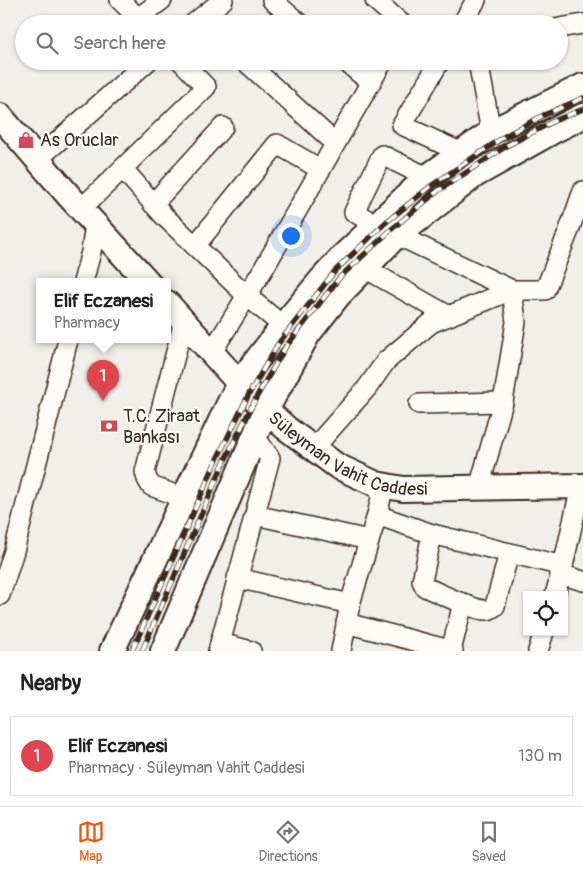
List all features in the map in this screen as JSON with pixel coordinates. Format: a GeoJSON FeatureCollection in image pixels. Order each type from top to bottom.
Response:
{"type":"FeatureCollection","features":[{"type":"Feature","properties":{"kind":"main road"},"geometry":{"type":"LineString","coordinates":[[112,651],[240,383],[283,326],[343,256],[427,177],[491,132],[583,86]]}},
{"type":"Feature","properties":{"kind":"main road"},"geometry":{"type":"LineString","coordinates":[[0,116],[37,160],[144,278]]}},
{"type":"Feature","properties":{"kind":"main road"},"geometry":{"type":"LineString","coordinates":[[163,651],[254,434],[308,334],[337,296],[397,235],[475,175],[583,116]]}},
{"type":"Feature","properties":{"kind":"main road"},"geometry":{"type":"LineString","coordinates":[[0,143],[24,156],[82,210]]}},
{"type":"Feature","properties":{"kind":"main road","name":"Süleyman Vahit Caddesi"},"geometry":{"type":"LineString","coordinates":[[171,307],[240,383],[286,428],[337,466],[376,484],[403,489],[582,486]]}},
{"type":"Feature","properties":{"kind":"street"},"geometry":{"type":"LineString","coordinates":[[120,0],[135,15]]}},
{"type":"Feature","properties":{"kind":"street"},"geometry":{"type":"LineString","coordinates":[[147,15],[162,0]]}},
{"type":"Feature","properties":{"kind":"street"},"geometry":{"type":"LineString","coordinates":[[207,15],[223,0]]}},
{"type":"Feature","properties":{"kind":"street"},"geometry":{"type":"LineString","coordinates":[[272,0],[290,15]]}},
{"type":"Feature","properties":{"kind":"street"},"geometry":{"type":"LineString","coordinates":[[467,15],[476,0]]}},
{"type":"Feature","properties":{"kind":"street"},"geometry":{"type":"LineString","coordinates":[[379,1],[393,15]]}},
{"type":"Feature","properties":{"kind":"street"},"geometry":{"type":"LineString","coordinates":[[568,26],[583,24]]}},
{"type":"Feature","properties":{"kind":"street"},"geometry":{"type":"LineString","coordinates":[[37,160],[138,70]]}},
{"type":"Feature","properties":{"kind":"street"},"geometry":{"type":"LineString","coordinates":[[84,278],[91,252],[82,210],[206,87],[190,70]]}},
{"type":"Feature","properties":{"kind":"street"},"geometry":{"type":"LineString","coordinates":[[255,70],[335,143]]}},
{"type":"Feature","properties":{"kind":"street"},"geometry":{"type":"LineString","coordinates":[[356,70],[370,82]]}},
{"type":"Feature","properties":{"kind":"street"},"geometry":{"type":"LineString","coordinates":[[212,352],[247,296],[377,70]]}},
{"type":"Feature","properties":{"kind":"street"},"geometry":{"type":"LineString","coordinates":[[435,70],[402,126],[462,153]]}},
{"type":"Feature","properties":{"kind":"street"},"geometry":{"type":"LineString","coordinates":[[480,70],[491,132]]}},
{"type":"Feature","properties":{"kind":"street"},"geometry":{"type":"LineString","coordinates":[[153,204],[223,127]]}},
{"type":"Feature","properties":{"kind":"street"},"geometry":{"type":"LineString","coordinates":[[195,246],[277,144],[320,169]]}},
{"type":"Feature","properties":{"kind":"street"},"geometry":{"type":"LineString","coordinates":[[427,177],[382,155],[354,212],[376,225],[512,290]]}},
{"type":"Feature","properties":{"kind":"street"},"geometry":{"type":"LineString","coordinates":[[123,169],[164,216],[247,296],[283,326]]}},
{"type":"Feature","properties":{"kind":"street"},"geometry":{"type":"LineString","coordinates":[[314,448],[367,388],[386,361],[431,323],[512,290],[545,290],[583,191]]}},
{"type":"Feature","properties":{"kind":"street"},"geometry":{"type":"LineString","coordinates":[[343,256],[449,316]]}},
{"type":"Feature","properties":{"kind":"street"},"geometry":{"type":"LineString","coordinates":[[478,488],[503,402],[516,322],[512,290]]}},
{"type":"Feature","properties":{"kind":"street"},"geometry":{"type":"LineString","coordinates":[[184,322],[145,472],[151,486],[184,498]]}},
{"type":"Feature","properties":{"kind":"street"},"geometry":{"type":"LineString","coordinates":[[0,596],[14,551],[67,343]]}},
{"type":"Feature","properties":{"kind":"street"},"geometry":{"type":"LineString","coordinates":[[419,404],[503,402]]}},
{"type":"Feature","properties":{"kind":"street"},"geometry":{"type":"LineString","coordinates":[[250,651],[219,647],[270,458],[254,434]]}},
{"type":"Feature","properties":{"kind":"street"},"geometry":{"type":"LineString","coordinates":[[341,651],[350,604],[377,515],[384,485]]}},
{"type":"Feature","properties":{"kind":"street"},"geometry":{"type":"LineString","coordinates":[[556,591],[582,486]]}},
{"type":"Feature","properties":{"kind":"street"},"geometry":{"type":"LineString","coordinates":[[255,515],[369,540]]}},
{"type":"Feature","properties":{"kind":"street"},"geometry":{"type":"LineString","coordinates":[[377,515],[432,534],[509,553],[562,570],[583,581]]}},
{"type":"Feature","properties":{"kind":"street"},"geometry":{"type":"LineString","coordinates":[[432,534],[422,581],[425,586],[484,610],[490,610],[495,606],[509,553]]}},
{"type":"Feature","properties":{"kind":"street"},"geometry":{"type":"LineString","coordinates":[[238,578],[350,604]]}},
{"type":"Feature","properties":{"kind":"street"},"geometry":{"type":"LineString","coordinates":[[346,623],[452,651],[463,603]]}},
{"type":"Feature","properties":{"kind":"street"},"geometry":{"type":"LineString","coordinates":[[538,651],[543,636]]}},
{"type":"Feature","properties":{"kind":"railway"},"geometry":{"type":"LineString","coordinates":[[132,651],[217,459],[249,394],[278,344],[335,271],[385,223],[431,186],[505,136],[544,115],[583,98]]}},
{"type":"Feature","properties":{"kind":"railway"},"geometry":{"type":"LineString","coordinates":[[142,651],[224,462],[257,396],[285,348],[340,277],[393,228],[438,191],[508,145],[554,121],[583,109]]}},
{"type":"Feature","properties":{"kind":"place","name":"As Oruclar"},"geometry":{"type":"Point","coordinates":[26,140]}},
{"type":"Feature","properties":{"kind":"place","name":"Elif Eczanesi"},"geometry":{"type":"Point","coordinates":[103,401]}},
{"type":"Feature","properties":{"kind":"place","name":"T.C. Ziraat Bankası"},"geometry":{"type":"Point","coordinates":[109,426]}}]}
